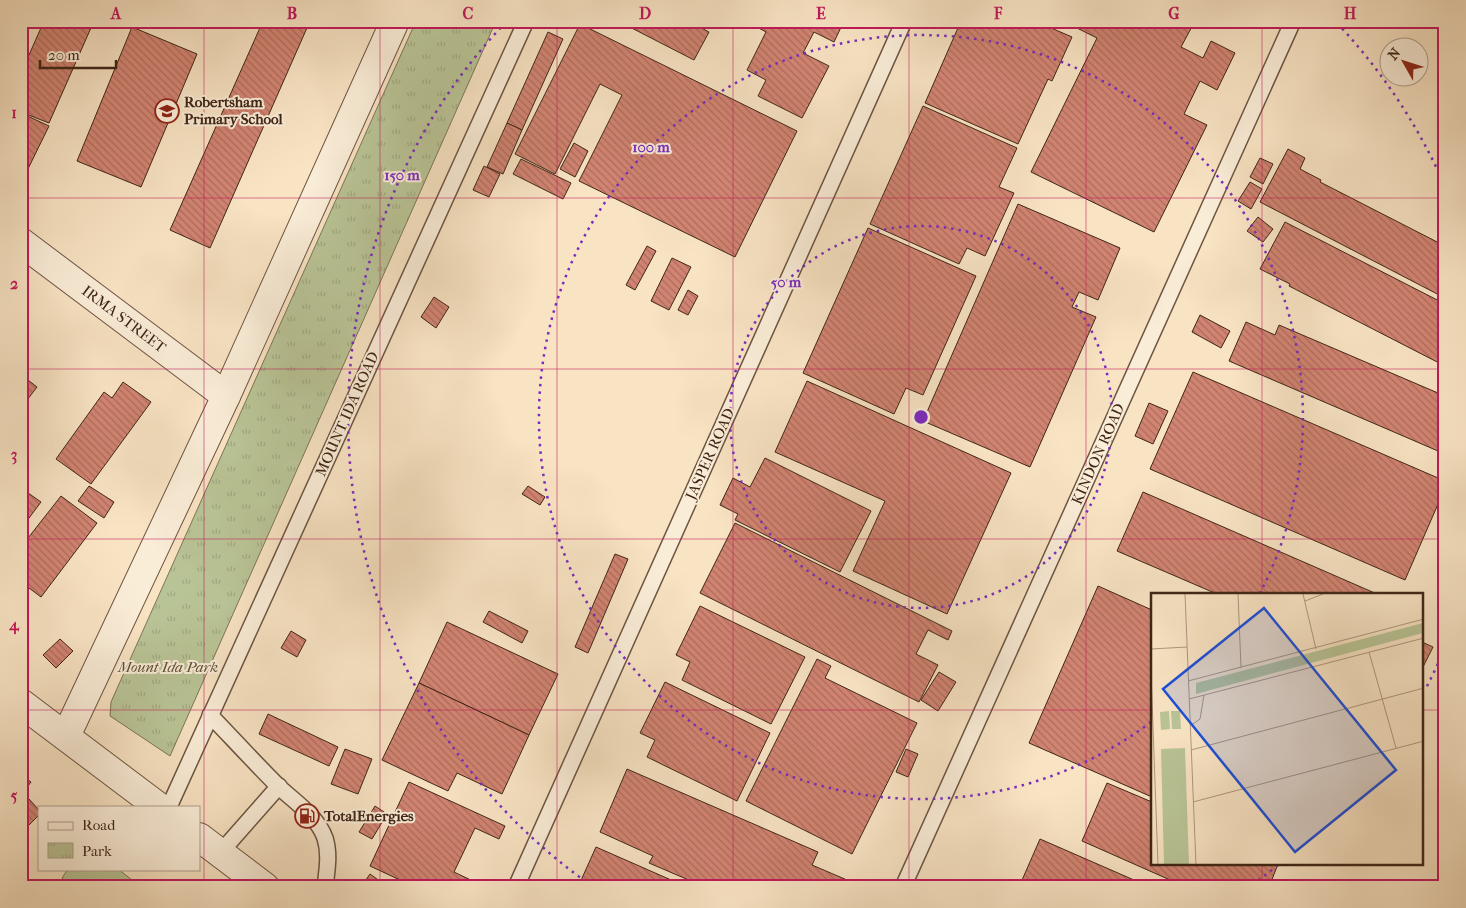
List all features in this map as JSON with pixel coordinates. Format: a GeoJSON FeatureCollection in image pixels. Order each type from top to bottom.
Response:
{"type":"FeatureCollection","features":[{"type":"Feature","properties":{"kind":"street"},"geometry":{"type":"LineString","coordinates":[[66,736],[226,396],[395,21]]}},
{"type":"Feature","properties":{"kind":"street","name":"IRMA STREET"},"geometry":{"type":"LineString","coordinates":[[21,242],[226,396]]}},
{"type":"Feature","properties":{"kind":"street"},"geometry":{"type":"LineString","coordinates":[[21,703],[159,806]]}},
{"type":"Feature","properties":{"kind":"street"},"geometry":{"type":"LineString","coordinates":[[200,838],[265,887]]}},
{"type":"Feature","properties":{"kind":"lane","name":"MOUNT IDA ROAD"},"geometry":{"type":"LineString","coordinates":[[169,806],[526,21]]}},
{"type":"Feature","properties":{"kind":"lane","name":"JASPER ROAD"},"geometry":{"type":"LineString","coordinates":[[516,887],[904,21]]}},
{"type":"Feature","properties":{"kind":"lane","name":"KINDON ROAD"},"geometry":{"type":"LineString","coordinates":[[903,887],[1293,21]]}},
{"type":"Feature","properties":{"kind":"lane"},"geometry":{"type":"LineString","coordinates":[[210,715],[318,825],[328,851],[325,887]]}},
{"type":"Feature","properties":{"kind":"lane"},"geometry":{"type":"LineString","coordinates":[[220,853],[279,786]]}},
{"type":"Feature","properties":{"kind":"green space","name":"Mount Ida Park"},"geometry":{"type":"Polygon","coordinates":[[[416,21],[496,21],[170,756],[110,716],[111,702],[416,21]]]}},
{"type":"Feature","properties":{"kind":"green space"},"geometry":{"type":"Polygon","coordinates":[[[67,870],[119,870],[141,887],[73,887],[62,878],[67,870]]]}},
{"type":"Feature","properties":{"kind":"building"},"geometry":{"type":"Polygon","coordinates":[[[44,21],[94,21],[49,123],[21,112],[21,73],[44,21]]]}},
{"type":"Feature","properties":{"kind":"building"},"geometry":{"type":"Polygon","coordinates":[[[263,21],[310,21],[210,248],[170,230],[263,21]]]}},
{"type":"Feature","properties":{"kind":"building"},"geometry":{"type":"Polygon","coordinates":[[[618,21],[688,21],[709,32],[694,60],[618,21]]]}},
{"type":"Feature","properties":{"kind":"building"},"geometry":{"type":"Polygon","coordinates":[[[746,21],[844,21],[834,42],[814,32],[803,53],[829,66],[802,118],[758,96],[766,80],[747,70],[766,32],[746,21]]]}},
{"type":"Feature","properties":{"kind":"building"},"geometry":{"type":"Polygon","coordinates":[[[961,21],[1035,21],[1072,37],[1052,81],[1048,79],[1018,144],[925,103],[961,21]]]}},
{"type":"Feature","properties":{"kind":"building"},"geometry":{"type":"Polygon","coordinates":[[[1063,21],[1195,21],[1181,47],[1203,58],[1211,41],[1235,53],[1217,90],[1200,81],[1184,114],[1207,125],[1154,232],[1031,172],[1097,38],[1063,21]]]}},
{"type":"Feature","properties":{"kind":"building"},"geometry":{"type":"Polygon","coordinates":[[[580,24],[797,131],[735,257],[579,181],[622,95],[600,84],[555,174],[515,154],[580,24]]]}},
{"type":"Feature","properties":{"kind":"building"},"geometry":{"type":"Polygon","coordinates":[[[132,27],[197,54],[141,187],[77,161],[132,27]]]}},
{"type":"Feature","properties":{"kind":"building"},"geometry":{"type":"Polygon","coordinates":[[[548,32],[563,39],[522,130],[507,123],[548,32]]]}},
{"type":"Feature","properties":{"kind":"building"},"geometry":{"type":"Polygon","coordinates":[[[923,106],[1017,148],[999,187],[1014,193],[985,256],[967,248],[959,264],[870,224],[923,106]]]}},
{"type":"Feature","properties":{"kind":"building"},"geometry":{"type":"Polygon","coordinates":[[[21,113],[49,126],[24,177],[21,176],[21,113]]]}},
{"type":"Feature","properties":{"kind":"building"},"geometry":{"type":"Polygon","coordinates":[[[507,123],[522,130],[503,174],[487,167],[507,123]]]}},
{"type":"Feature","properties":{"kind":"building"},"geometry":{"type":"Polygon","coordinates":[[[574,143],[588,151],[575,177],[560,169],[574,143]]]}},
{"type":"Feature","properties":{"kind":"building"},"geometry":{"type":"Polygon","coordinates":[[[1288,149],[1305,158],[1300,169],[1321,180],[1320,182],[1445,246],[1445,298],[1260,202],[1288,149]]]}},
{"type":"Feature","properties":{"kind":"building"},"geometry":{"type":"Polygon","coordinates":[[[1260,158],[1273,164],[1263,184],[1250,177],[1260,158]]]}},
{"type":"Feature","properties":{"kind":"building"},"geometry":{"type":"Polygon","coordinates":[[[521,159],[571,183],[563,199],[513,174],[521,159]]]}},
{"type":"Feature","properties":{"kind":"building"},"geometry":{"type":"Polygon","coordinates":[[[484,166],[500,174],[489,197],[473,190],[484,166]]]}},
{"type":"Feature","properties":{"kind":"building"},"geometry":{"type":"Polygon","coordinates":[[[1250,182],[1262,189],[1251,209],[1238,201],[1250,182]]]}},
{"type":"Feature","properties":{"kind":"building"},"geometry":{"type":"Polygon","coordinates":[[[1018,204],[1120,248],[1098,300],[1079,292],[1072,307],[1096,317],[1030,467],[923,421],[1018,204]]]}},
{"type":"Feature","properties":{"kind":"building"},"geometry":{"type":"Polygon","coordinates":[[[1258,217],[1273,229],[1263,242],[1247,231],[1258,217]]]}},
{"type":"Feature","properties":{"kind":"building"},"geometry":{"type":"Polygon","coordinates":[[[1285,222],[1445,304],[1445,366],[1289,286],[1290,284],[1260,269],[1285,222]]]}},
{"type":"Feature","properties":{"kind":"building"},"geometry":{"type":"Polygon","coordinates":[[[868,228],[976,276],[923,395],[906,388],[894,414],[803,373],[868,228]]]}},
{"type":"Feature","properties":{"kind":"building"},"geometry":{"type":"Polygon","coordinates":[[[647,246],[656,251],[635,290],[626,285],[647,246]]]}},
{"type":"Feature","properties":{"kind":"building"},"geometry":{"type":"Polygon","coordinates":[[[672,258],[691,267],[669,310],[651,301],[672,258]]]}},
{"type":"Feature","properties":{"kind":"building"},"geometry":{"type":"Polygon","coordinates":[[[688,290],[698,296],[688,315],[678,310],[688,290]]]}},
{"type":"Feature","properties":{"kind":"building"},"geometry":{"type":"Polygon","coordinates":[[[434,297],[449,307],[436,328],[421,317],[434,297]]]}},
{"type":"Feature","properties":{"kind":"building"},"geometry":{"type":"Polygon","coordinates":[[[1200,315],[1230,331],[1221,348],[1192,332],[1200,315]]]}},
{"type":"Feature","properties":{"kind":"building"},"geometry":{"type":"Polygon","coordinates":[[[1246,322],[1275,335],[1279,325],[1445,396],[1445,454],[1229,361],[1246,322]]]}},
{"type":"Feature","properties":{"kind":"building"},"geometry":{"type":"Polygon","coordinates":[[[1193,372],[1445,481],[1445,488],[1405,580],[1150,469],[1193,372]]]}},
{"type":"Feature","properties":{"kind":"building"},"geometry":{"type":"Polygon","coordinates":[[[28,380],[37,387],[21,408],[21,390],[28,380]]]}},
{"type":"Feature","properties":{"kind":"building"},"geometry":{"type":"Polygon","coordinates":[[[807,381],[1011,473],[947,614],[853,571],[885,501],[775,452],[807,381]]]}},
{"type":"Feature","properties":{"kind":"building"},"geometry":{"type":"Polygon","coordinates":[[[123,382],[151,402],[91,484],[56,459],[104,392],[112,398],[123,382]]]}},
{"type":"Feature","properties":{"kind":"building"},"geometry":{"type":"Polygon","coordinates":[[[1149,403],[1168,411],[1153,444],[1135,436],[1149,403]]]}},
{"type":"Feature","properties":{"kind":"building"},"geometry":{"type":"Polygon","coordinates":[[[765,458],[871,511],[840,572],[735,520],[738,514],[720,505],[733,478],[750,487],[765,458]]]}},
{"type":"Feature","properties":{"kind":"building"},"geometry":{"type":"Polygon","coordinates":[[[89,486],[114,502],[104,518],[78,501],[89,486]]]}},
{"type":"Feature","properties":{"kind":"building"},"geometry":{"type":"Polygon","coordinates":[[[528,486],[545,497],[540,505],[522,494],[528,486]]]}},
{"type":"Feature","properties":{"kind":"building"},"geometry":{"type":"Polygon","coordinates":[[[21,488],[41,502],[26,522],[21,518],[21,488]]]}},
{"type":"Feature","properties":{"kind":"building"},"geometry":{"type":"Polygon","coordinates":[[[1143,492],[1375,593],[1215,593],[1117,551],[1143,492]]]}},
{"type":"Feature","properties":{"kind":"building"},"geometry":{"type":"Polygon","coordinates":[[[61,496],[97,523],[41,597],[21,582],[21,547],[61,496]]]}},
{"type":"Feature","properties":{"kind":"building"},"geometry":{"type":"Polygon","coordinates":[[[21,522],[27,527],[21,535],[21,522]]]}},
{"type":"Feature","properties":{"kind":"building"},"geometry":{"type":"Polygon","coordinates":[[[735,523],[952,631],[948,640],[928,630],[916,654],[938,665],[919,702],[700,593],[735,523]]]}},
{"type":"Feature","properties":{"kind":"building"},"geometry":{"type":"Polygon","coordinates":[[[615,554],[628,559],[588,653],[575,647],[615,554]]]}},
{"type":"Feature","properties":{"kind":"building"},"geometry":{"type":"Polygon","coordinates":[[[1098,586],[1151,610],[1151,797],[1029,743],[1098,586]]]}},
{"type":"Feature","properties":{"kind":"building"},"geometry":{"type":"Polygon","coordinates":[[[700,606],[805,657],[771,724],[682,680],[690,662],[676,655],[700,606]]]}},
{"type":"Feature","properties":{"kind":"building"},"geometry":{"type":"Polygon","coordinates":[[[489,611],[528,631],[522,643],[483,622],[489,611]]]}},
{"type":"Feature","properties":{"kind":"building"},"geometry":{"type":"Polygon","coordinates":[[[447,622],[558,674],[529,735],[419,683],[447,622]]]}},
{"type":"Feature","properties":{"kind":"building"},"geometry":{"type":"Polygon","coordinates":[[[291,631],[306,640],[297,657],[281,648],[291,631]]]}},
{"type":"Feature","properties":{"kind":"building"},"geometry":{"type":"Polygon","coordinates":[[[60,639],[73,651],[56,668],[43,655],[60,639]]]}},
{"type":"Feature","properties":{"kind":"building"},"geometry":{"type":"Polygon","coordinates":[[[1424,643],[1433,647],[1424,665],[1424,643]]]}},
{"type":"Feature","properties":{"kind":"building"},"geometry":{"type":"Polygon","coordinates":[[[817,659],[831,666],[825,678],[917,723],[852,854],[746,801],[817,659]]]}},
{"type":"Feature","properties":{"kind":"building"},"geometry":{"type":"Polygon","coordinates":[[[939,672],[956,682],[938,711],[921,700],[939,672]]]}},
{"type":"Feature","properties":{"kind":"building"},"geometry":{"type":"Polygon","coordinates":[[[665,682],[770,733],[737,801],[647,757],[655,740],[640,733],[665,682]]]}},
{"type":"Feature","properties":{"kind":"building"},"geometry":{"type":"Polygon","coordinates":[[[419,683],[529,735],[502,794],[457,773],[448,791],[382,760],[419,683]]]}},
{"type":"Feature","properties":{"kind":"building"},"geometry":{"type":"Polygon","coordinates":[[[268,714],[338,747],[329,766],[259,734],[268,714]]]}},
{"type":"Feature","properties":{"kind":"building"},"geometry":{"type":"Polygon","coordinates":[[[345,749],[372,759],[358,794],[331,784],[345,749]]]}},
{"type":"Feature","properties":{"kind":"building"},"geometry":{"type":"Polygon","coordinates":[[[906,749],[918,754],[908,777],[896,772],[906,749]]]}},
{"type":"Feature","properties":{"kind":"building"},"geometry":{"type":"Polygon","coordinates":[[[627,769],[818,852],[812,865],[847,880],[844,887],[705,887],[649,863],[653,856],[600,832],[627,769]]]}},
{"type":"Feature","properties":{"kind":"building"},"geometry":{"type":"Polygon","coordinates":[[[21,775],[31,782],[21,795],[21,775]]]}},
{"type":"Feature","properties":{"kind":"building"},"geometry":{"type":"Polygon","coordinates":[[[409,782],[505,826],[499,839],[475,828],[454,872],[479,884],[478,887],[415,887],[370,866],[409,782]]]}},
{"type":"Feature","properties":{"kind":"building"},"geometry":{"type":"Polygon","coordinates":[[[1107,783],[1151,802],[1151,866],[1277,866],[1269,887],[1186,887],[1082,841],[1107,783]]]}},
{"type":"Feature","properties":{"kind":"building"},"geometry":{"type":"Polygon","coordinates":[[[29,799],[38,809],[38,816],[26,828],[21,823],[21,806],[29,799]]]}},
{"type":"Feature","properties":{"kind":"building"},"geometry":{"type":"Polygon","coordinates":[[[375,806],[387,814],[372,839],[359,832],[375,806]]]}},
{"type":"Feature","properties":{"kind":"building"},"geometry":{"type":"Polygon","coordinates":[[[1040,839],[1150,887],[1019,887],[1040,839]]]}},
{"type":"Feature","properties":{"kind":"building"},"geometry":{"type":"Polygon","coordinates":[[[596,847],[687,887],[578,887],[596,847]]]}},
{"type":"Feature","properties":{"kind":"building"},"geometry":{"type":"Polygon","coordinates":[[[370,874],[388,887],[361,887],[370,874]]]}},
{"type":"Feature","properties":{"kind":"place","name":"Robertsham Primary School"},"geometry":{"type":"Point","coordinates":[167,111]}},
{"type":"Feature","properties":{"kind":"place","name":"TotalEnergies"},"geometry":{"type":"Point","coordinates":[307,816]}}]}
